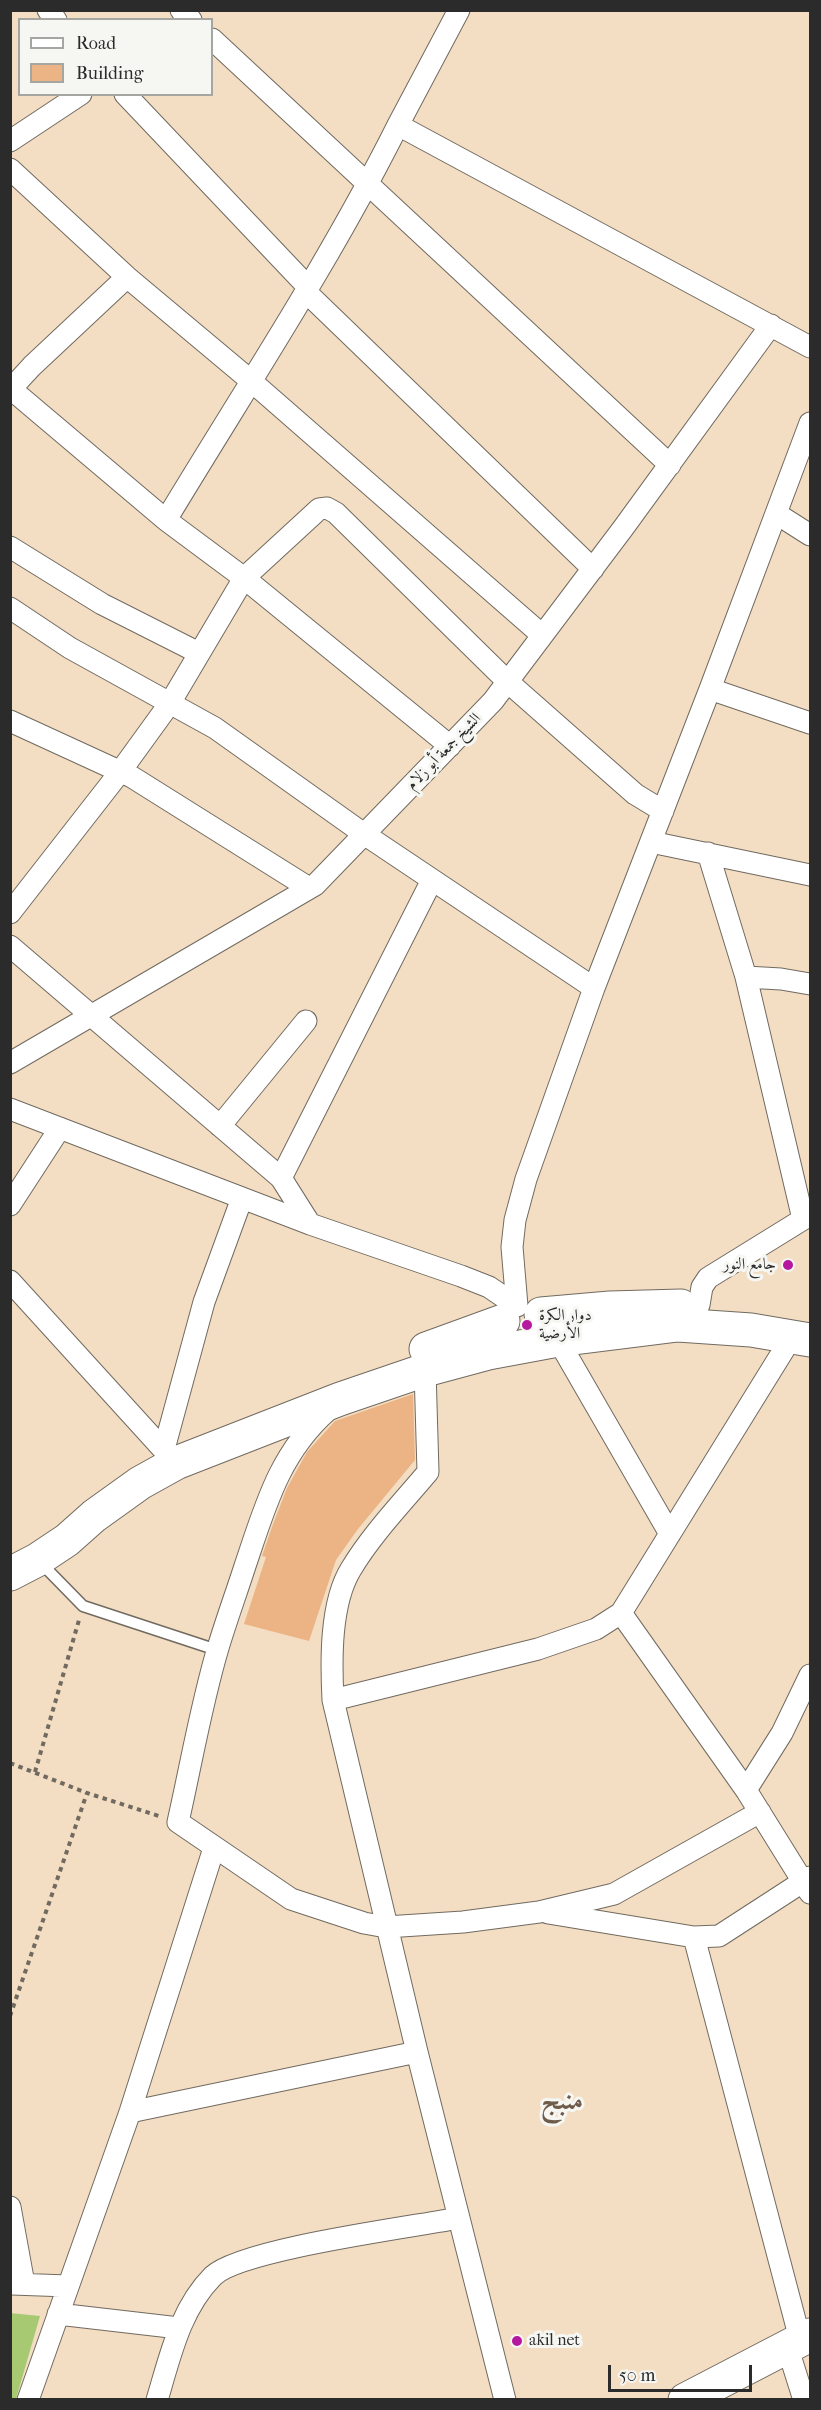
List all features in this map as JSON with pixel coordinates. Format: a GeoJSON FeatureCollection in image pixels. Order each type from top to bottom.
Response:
{"type":"FeatureCollection","features":[{"type":"Feature","properties":{"kind":"main road"},"geometry":{"type":"LineString","coordinates":[[20,1562],[67,1540],[170,1456],[296,1397],[529,1326],[610,1308],[699,1305],[729,1307],[805,1332]]}},
{"type":"Feature","properties":{"kind":"main road"},"geometry":{"type":"LineString","coordinates":[[170,1456],[425,1370],[488,1353],[529,1326],[678,1325],[805,1332]]}},
{"type":"Feature","properties":{"kind":"main road"},"geometry":{"type":"LineString","coordinates":[[685,2400],[799,2340]]}},
{"type":"Feature","properties":{"kind":"street"},"geometry":{"type":"LineString","coordinates":[[166,520],[368,186],[459,10]]}},
{"type":"Feature","properties":{"kind":"street"},"geometry":{"type":"LineString","coordinates":[[213,40],[670,465]]}},
{"type":"Feature","properties":{"kind":"street"},"geometry":{"type":"LineString","coordinates":[[10,141],[78,96]]}},
{"type":"Feature","properties":{"kind":"street"},"geometry":{"type":"LineString","coordinates":[[127,96],[307,289],[593,568]]}},
{"type":"Feature","properties":{"kind":"street"},"geometry":{"type":"LineString","coordinates":[[398,125],[810,346]]}},
{"type":"Feature","properties":{"kind":"street"},"geometry":{"type":"LineString","coordinates":[[10,169],[127,277],[250,380],[542,635]]}},
{"type":"Feature","properties":{"kind":"street"},"geometry":{"type":"LineString","coordinates":[[127,277],[32,366],[11,389],[166,520],[244,578],[450,746]]}},
{"type":"Feature","properties":{"kind":"street","name":"الشيخ جمعة أبو زلام"},"geometry":{"type":"LineString","coordinates":[[10,1064],[315,885],[493,701],[670,465],[771,325]]}},
{"type":"Feature","properties":{"kind":"street"},"geometry":{"type":"LineString","coordinates":[[529,1326],[512,1247],[515,1220],[526,1179],[594,988],[808,436]]}},
{"type":"Feature","properties":{"kind":"street"},"geometry":{"type":"LineString","coordinates":[[10,913],[120,772],[170,703],[244,578],[319,509],[327,508],[345,521],[508,682],[635,794],[663,811]]}},
{"type":"Feature","properties":{"kind":"street"},"geometry":{"type":"LineString","coordinates":[[777,514],[810,535]]}},
{"type":"Feature","properties":{"kind":"street"},"geometry":{"type":"LineString","coordinates":[[10,547],[102,604],[199,653]]}},
{"type":"Feature","properties":{"kind":"street"},"geometry":{"type":"LineString","coordinates":[[10,608],[70,648],[215,728],[364,834],[594,988]]}},
{"type":"Feature","properties":{"kind":"street"},"geometry":{"type":"LineString","coordinates":[[710,689],[810,723]]}},
{"type":"Feature","properties":{"kind":"street"},"geometry":{"type":"LineString","coordinates":[[10,721],[120,772],[309,888]]}},
{"type":"Feature","properties":{"kind":"street"},"geometry":{"type":"LineString","coordinates":[[651,842],[810,875]]}},
{"type":"Feature","properties":{"kind":"street"},"geometry":{"type":"LineString","coordinates":[[699,1305],[702,1287],[708,1278],[807,1217],[746,977],[708,853]]}},
{"type":"Feature","properties":{"kind":"street"},"geometry":{"type":"LineString","coordinates":[[280,1178],[432,880]]}},
{"type":"Feature","properties":{"kind":"street"},"geometry":{"type":"LineString","coordinates":[[10,946],[280,1178],[310,1224]]}},
{"type":"Feature","properties":{"kind":"street"},"geometry":{"type":"LineString","coordinates":[[746,977],[781,979],[810,984]]}},
{"type":"Feature","properties":{"kind":"street"},"geometry":{"type":"LineString","coordinates":[[220,1126],[306,1021]]}},
{"type":"Feature","properties":{"kind":"street"},"geometry":{"type":"LineString","coordinates":[[10,1109],[310,1224],[489,1287],[529,1326],[670,1534]]}},
{"type":"Feature","properties":{"kind":"street"},"geometry":{"type":"LineString","coordinates":[[10,1204],[60,1128]]}},
{"type":"Feature","properties":{"kind":"street"},"geometry":{"type":"LineString","coordinates":[[170,1456],[204,1302],[242,1198]]}},
{"type":"Feature","properties":{"kind":"street"},"geometry":{"type":"LineString","coordinates":[[10,1281],[170,1456]]}},
{"type":"Feature","properties":{"kind":"street"},"geometry":{"type":"LineString","coordinates":[[333,1700],[538,1649],[596,1629],[621,1613],[670,1534],[805,1332]]}},
{"type":"Feature","properties":{"kind":"street"},"geometry":{"type":"LineString","coordinates":[[425,1370],[428,1472],[349,1571],[339,1603],[331,1645],[333,1700],[386,1927],[505,2400]]}},
{"type":"Feature","properties":{"kind":"street"},"geometry":{"type":"LineString","coordinates":[[340,1398],[310,1426],[292,1449],[275,1480],[217,1650],[178,1822],[291,1899],[364,1923],[386,1927],[462,1922],[539,1912],[614,1894],[760,1812]]}},
{"type":"Feature","properties":{"kind":"street"},"geometry":{"type":"LineString","coordinates":[[539,1912],[694,1937],[719,1936],[808,1884],[746,1790],[621,1613]]}},
{"type":"Feature","properties":{"kind":"street"},"geometry":{"type":"LineString","coordinates":[[746,1790],[782,1733],[810,1675]]}},
{"type":"Feature","properties":{"kind":"street"},"geometry":{"type":"LineString","coordinates":[[28,2400],[130,2112],[214,1848]]}},
{"type":"Feature","properties":{"kind":"street"},"geometry":{"type":"LineString","coordinates":[[694,1937],[799,2340],[804,2400]]}},
{"type":"Feature","properties":{"kind":"street"},"geometry":{"type":"LineString","coordinates":[[130,2112],[417,2052]]}},
{"type":"Feature","properties":{"kind":"street"},"geometry":{"type":"LineString","coordinates":[[10,2207],[17,2284],[68,2286]]}},
{"type":"Feature","properties":{"kind":"street"},"geometry":{"type":"LineString","coordinates":[[157,2400],[178,2328],[207,2283],[225,2267],[305,2246],[459,2218]]}},
{"type":"Feature","properties":{"kind":"street"},"geometry":{"type":"LineString","coordinates":[[58,2314],[178,2328]]}},
{"type":"Feature","properties":{"kind":"lane"},"geometry":{"type":"LineString","coordinates":[[20,1562],[84,1606],[217,1650]]}},
{"type":"Feature","properties":{"kind":"path"},"geometry":{"type":"LineString","coordinates":[[35,1772],[84,1606]]}},
{"type":"Feature","properties":{"kind":"path"},"geometry":{"type":"LineString","coordinates":[[10,1763],[87,1793],[178,1822]]}},
{"type":"Feature","properties":{"kind":"path"},"geometry":{"type":"LineString","coordinates":[[10,2016],[87,1793]]}},
{"type":"Feature","properties":{"kind":"green space"},"geometry":{"type":"Polygon","coordinates":[[[10,2313],[40,2316],[16,2399],[11,2399],[10,2313]]]}},
{"type":"Feature","properties":{"kind":"building"},"geometry":{"type":"Polygon","coordinates":[[[413,1394],[415,1460],[358,1529],[336,1560],[309,1641],[244,1624],[266,1557],[262,1556],[272,1527],[287,1488],[307,1452],[335,1421],[413,1394]]]}},
{"type":"Feature","properties":{"kind":"place","name":"جامع النور"},"geometry":{"type":"Point","coordinates":[788,1265]}},
{"type":"Feature","properties":{"kind":"place","name":"دوار الكرة الأرضية"},"geometry":{"type":"Point","coordinates":[527,1325]}},
{"type":"Feature","properties":{"kind":"place","name":"akil net"},"geometry":{"type":"Point","coordinates":[517,2341]}},
{"type":"Feature","properties":{"kind":"district","name":"منبج"},"geometry":{"type":"Point","coordinates":[562,2102]}}]}
